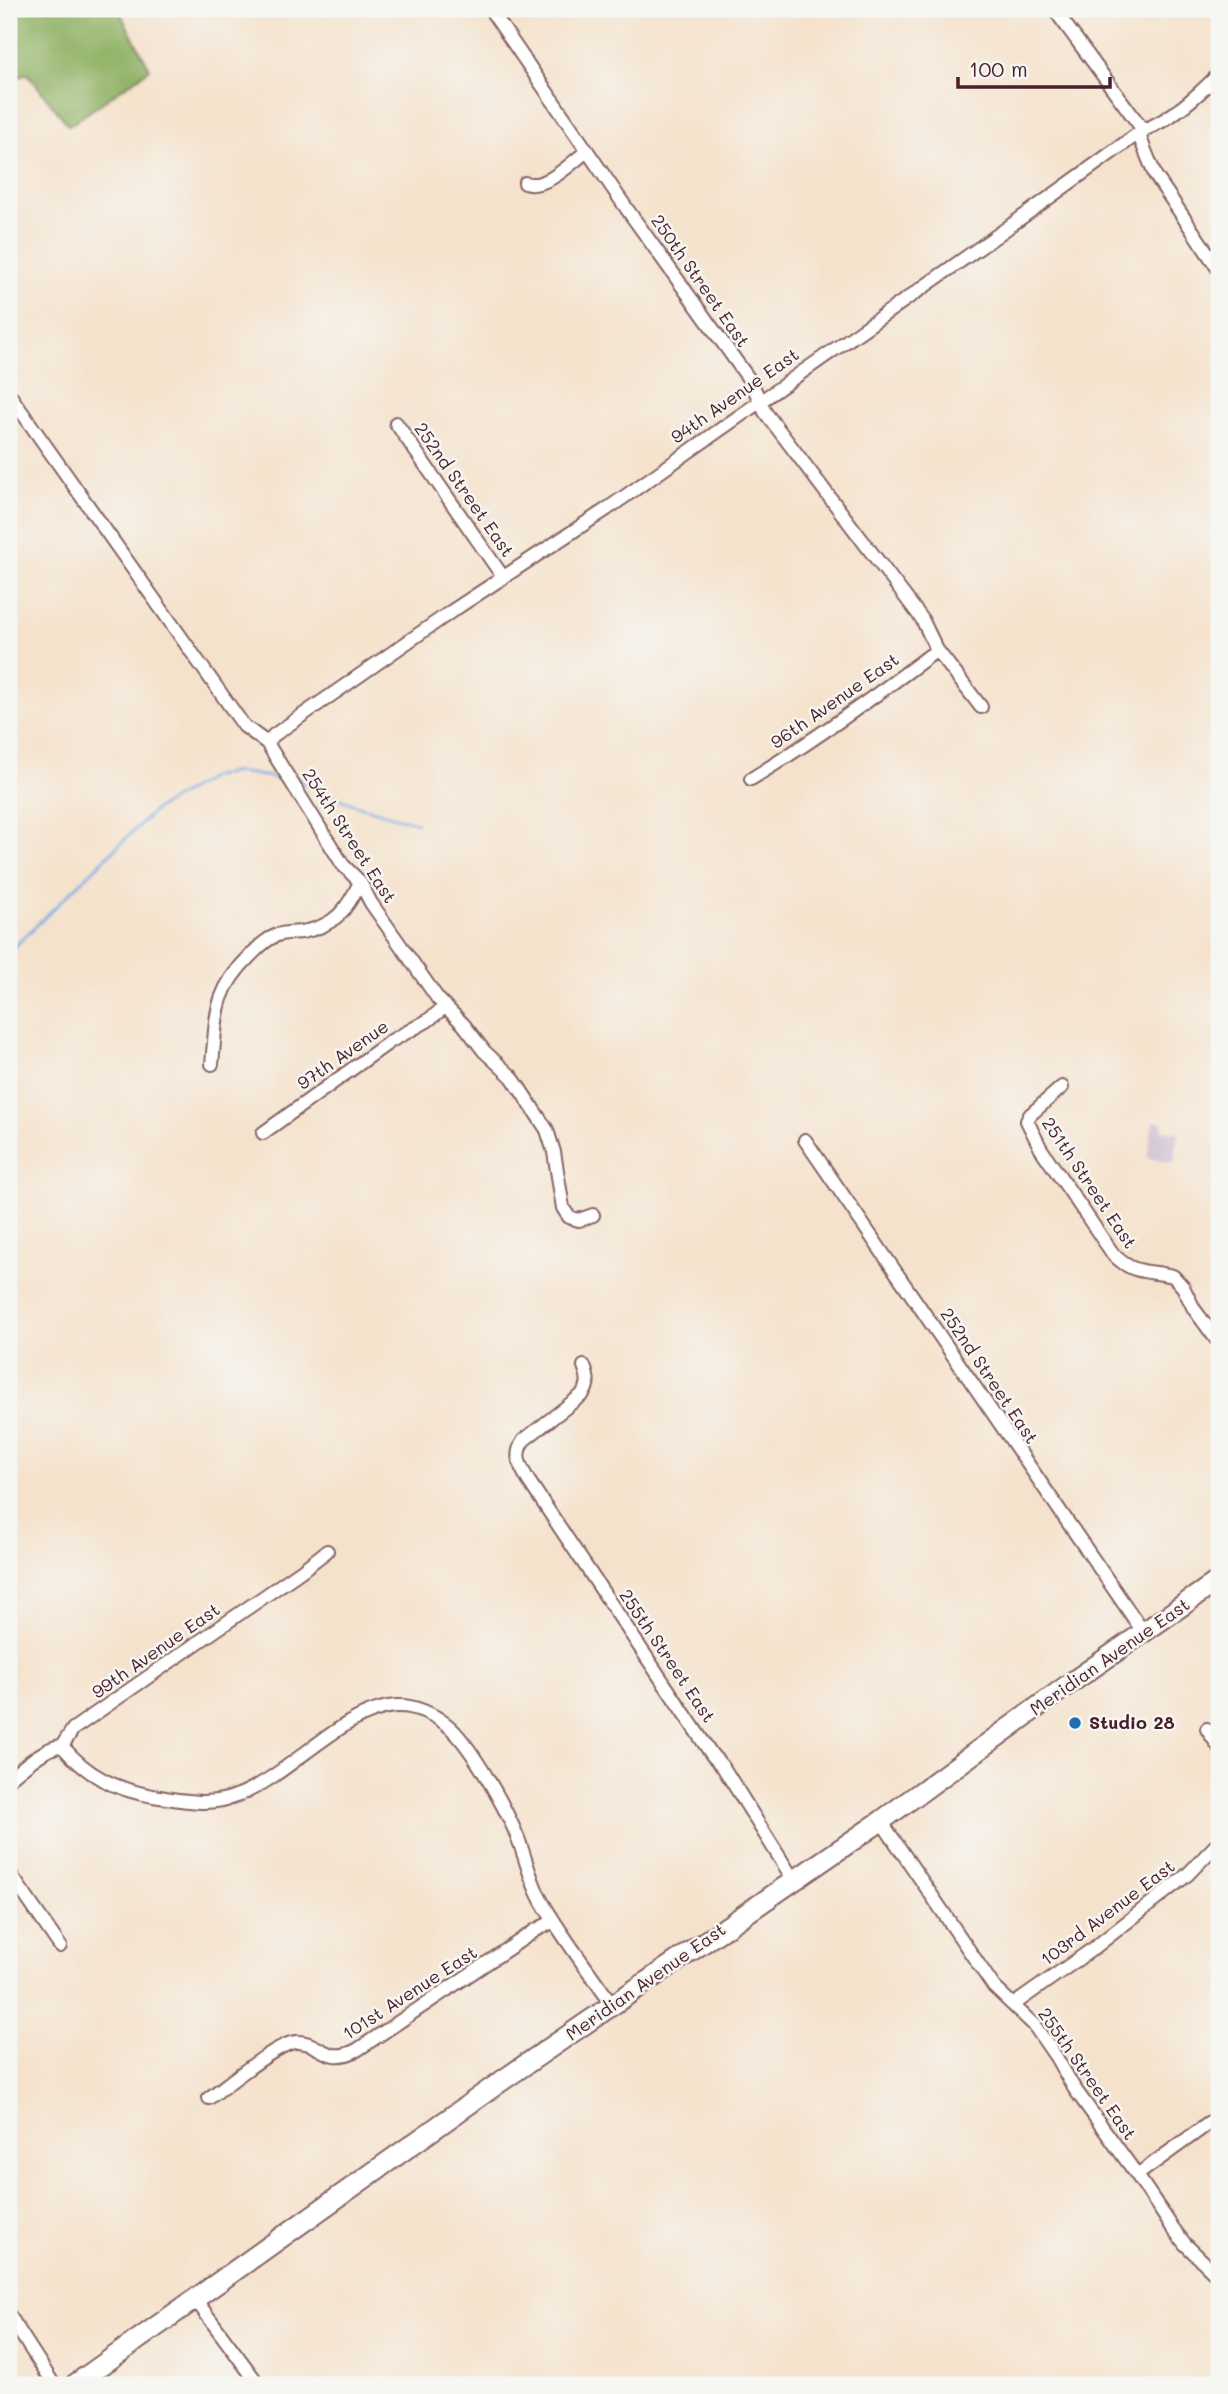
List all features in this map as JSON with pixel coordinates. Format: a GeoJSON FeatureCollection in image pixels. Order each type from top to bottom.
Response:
{"type":"FeatureCollection","features":[{"type":"Feature","properties":{"kind":"main road","name":"Meridian Avenue East"},"geometry":{"type":"LineString","coordinates":[[74,2385],[503,2080],[881,1821],[1219,1580]]}},
{"type":"Feature","properties":{"kind":"street","name":"250th Street East"},"geometry":{"type":"LineString","coordinates":[[491,9],[587,151],[751,382],[765,412],[922,619],[937,650],[981,706]]}},
{"type":"Feature","properties":{"kind":"street"},"geometry":{"type":"LineString","coordinates":[[1054,9],[1143,130],[1140,138],[1155,176],[1219,270]]}},
{"type":"Feature","properties":{"kind":"street","name":"94th Avenue East"},"geometry":{"type":"LineString","coordinates":[[267,743],[274,735],[503,577],[607,509],[1143,130],[1153,127],[1219,74]]}},
{"type":"Feature","properties":{"kind":"street"},"geometry":{"type":"LineString","coordinates":[[525,183],[535,185],[544,182],[587,151]]}},
{"type":"Feature","properties":{"kind":"street","name":"254th Street East"},"geometry":{"type":"LineString","coordinates":[[9,394],[244,726],[267,743],[342,865],[360,882],[408,958],[445,1007],[484,1051],[512,1077],[547,1130],[554,1152],[563,1208],[569,1217],[579,1220],[593,1215]]}},
{"type":"Feature","properties":{"kind":"street","name":"252nd Street East"},"geometry":{"type":"LineString","coordinates":[[396,424],[503,577]]}},
{"type":"Feature","properties":{"kind":"street","name":"96th Avenue East"},"geometry":{"type":"LineString","coordinates":[[751,779],[937,650]]}},
{"type":"Feature","properties":{"kind":"street"},"geometry":{"type":"LineString","coordinates":[[212,1064],[217,1011],[226,982],[240,965],[271,937],[320,927],[329,922],[349,906],[360,882]]}},
{"type":"Feature","properties":{"kind":"street","name":"97th Avenue"},"geometry":{"type":"LineString","coordinates":[[262,1133],[391,1041],[427,1021],[445,1007]]}},
{"type":"Feature","properties":{"kind":"street","name":"251th Street East"},"geometry":{"type":"LineString","coordinates":[[1062,1087],[1030,1115],[1028,1128],[1113,1254],[1123,1265],[1132,1269],[1173,1276],[1219,1343]]}},
{"type":"Feature","properties":{"kind":"street","name":"252nd Street East"},"geometry":{"type":"LineString","coordinates":[[805,1140],[1143,1633]]}},
{"type":"Feature","properties":{"kind":"street","name":"255th Street East"},"geometry":{"type":"LineString","coordinates":[[584,1366],[588,1383],[583,1394],[524,1440],[518,1450],[519,1460],[528,1480],[712,1755],[723,1767],[793,1879]]}},
{"type":"Feature","properties":{"kind":"street","name":"99th Avenue East"},"geometry":{"type":"LineString","coordinates":[[9,1779],[49,1750],[62,1746],[73,1729],[327,1551]]}},
{"type":"Feature","properties":{"kind":"street"},"geometry":{"type":"LineString","coordinates":[[62,1746],[86,1770],[114,1787],[170,1799],[217,1802],[252,1789],[338,1731],[372,1713],[397,1706],[416,1708],[449,1726],[476,1762],[503,1807],[540,1898],[614,2006]]}},
{"type":"Feature","properties":{"kind":"street"},"geometry":{"type":"LineString","coordinates":[[1207,1729],[1219,1747]]}},
{"type":"Feature","properties":{"kind":"street","name":"255th Street East"},"geometry":{"type":"LineString","coordinates":[[881,1821],[995,1987],[1034,2025],[1074,2088],[1185,2244],[1219,2277]]}},
{"type":"Feature","properties":{"kind":"street","name":"103rd Avenue East"},"geometry":{"type":"LineString","coordinates":[[1013,2005],[1094,1948],[1187,1875],[1219,1842]]}},
{"type":"Feature","properties":{"kind":"street"},"geometry":{"type":"LineString","coordinates":[[9,1872],[60,1946]]}},
{"type":"Feature","properties":{"kind":"street","name":"101st Avenue East"},"geometry":{"type":"LineString","coordinates":[[209,2098],[277,2050],[294,2042],[304,2043],[332,2055],[344,2055],[357,2050],[536,1930],[554,1921]]}},
{"type":"Feature","properties":{"kind":"street"},"geometry":{"type":"LineString","coordinates":[[1137,2175],[1219,2116]]}},
{"type":"Feature","properties":{"kind":"street"},"geometry":{"type":"LineString","coordinates":[[195,2299],[260,2385]]}},
{"type":"Feature","properties":{"kind":"street"},"geometry":{"type":"LineString","coordinates":[[9,2315],[54,2385]]}},
{"type":"Feature","properties":{"kind":"shaded area"},"geometry":{"type":"Polygon","coordinates":[[[1153,1121],[1163,1122],[1162,1130],[1179,1133],[1174,1163],[1147,1158],[1153,1121]]]}},
{"type":"Feature","properties":{"kind":"green space"},"geometry":{"type":"Polygon","coordinates":[[[9,9],[118,9],[150,69],[69,126],[27,73],[9,83],[9,9]]]}},
{"type":"Feature","properties":{"kind":"waterway"},"geometry":{"type":"LineString","coordinates":[[9,952],[156,809],[212,777],[236,772],[284,779]]}},
{"type":"Feature","properties":{"kind":"waterway"},"geometry":{"type":"LineString","coordinates":[[297,779],[341,799],[417,823]]}},
{"type":"Feature","properties":{"kind":"place","name":"Studio 28"},"geometry":{"type":"Point","coordinates":[1075,1723]}}]}
